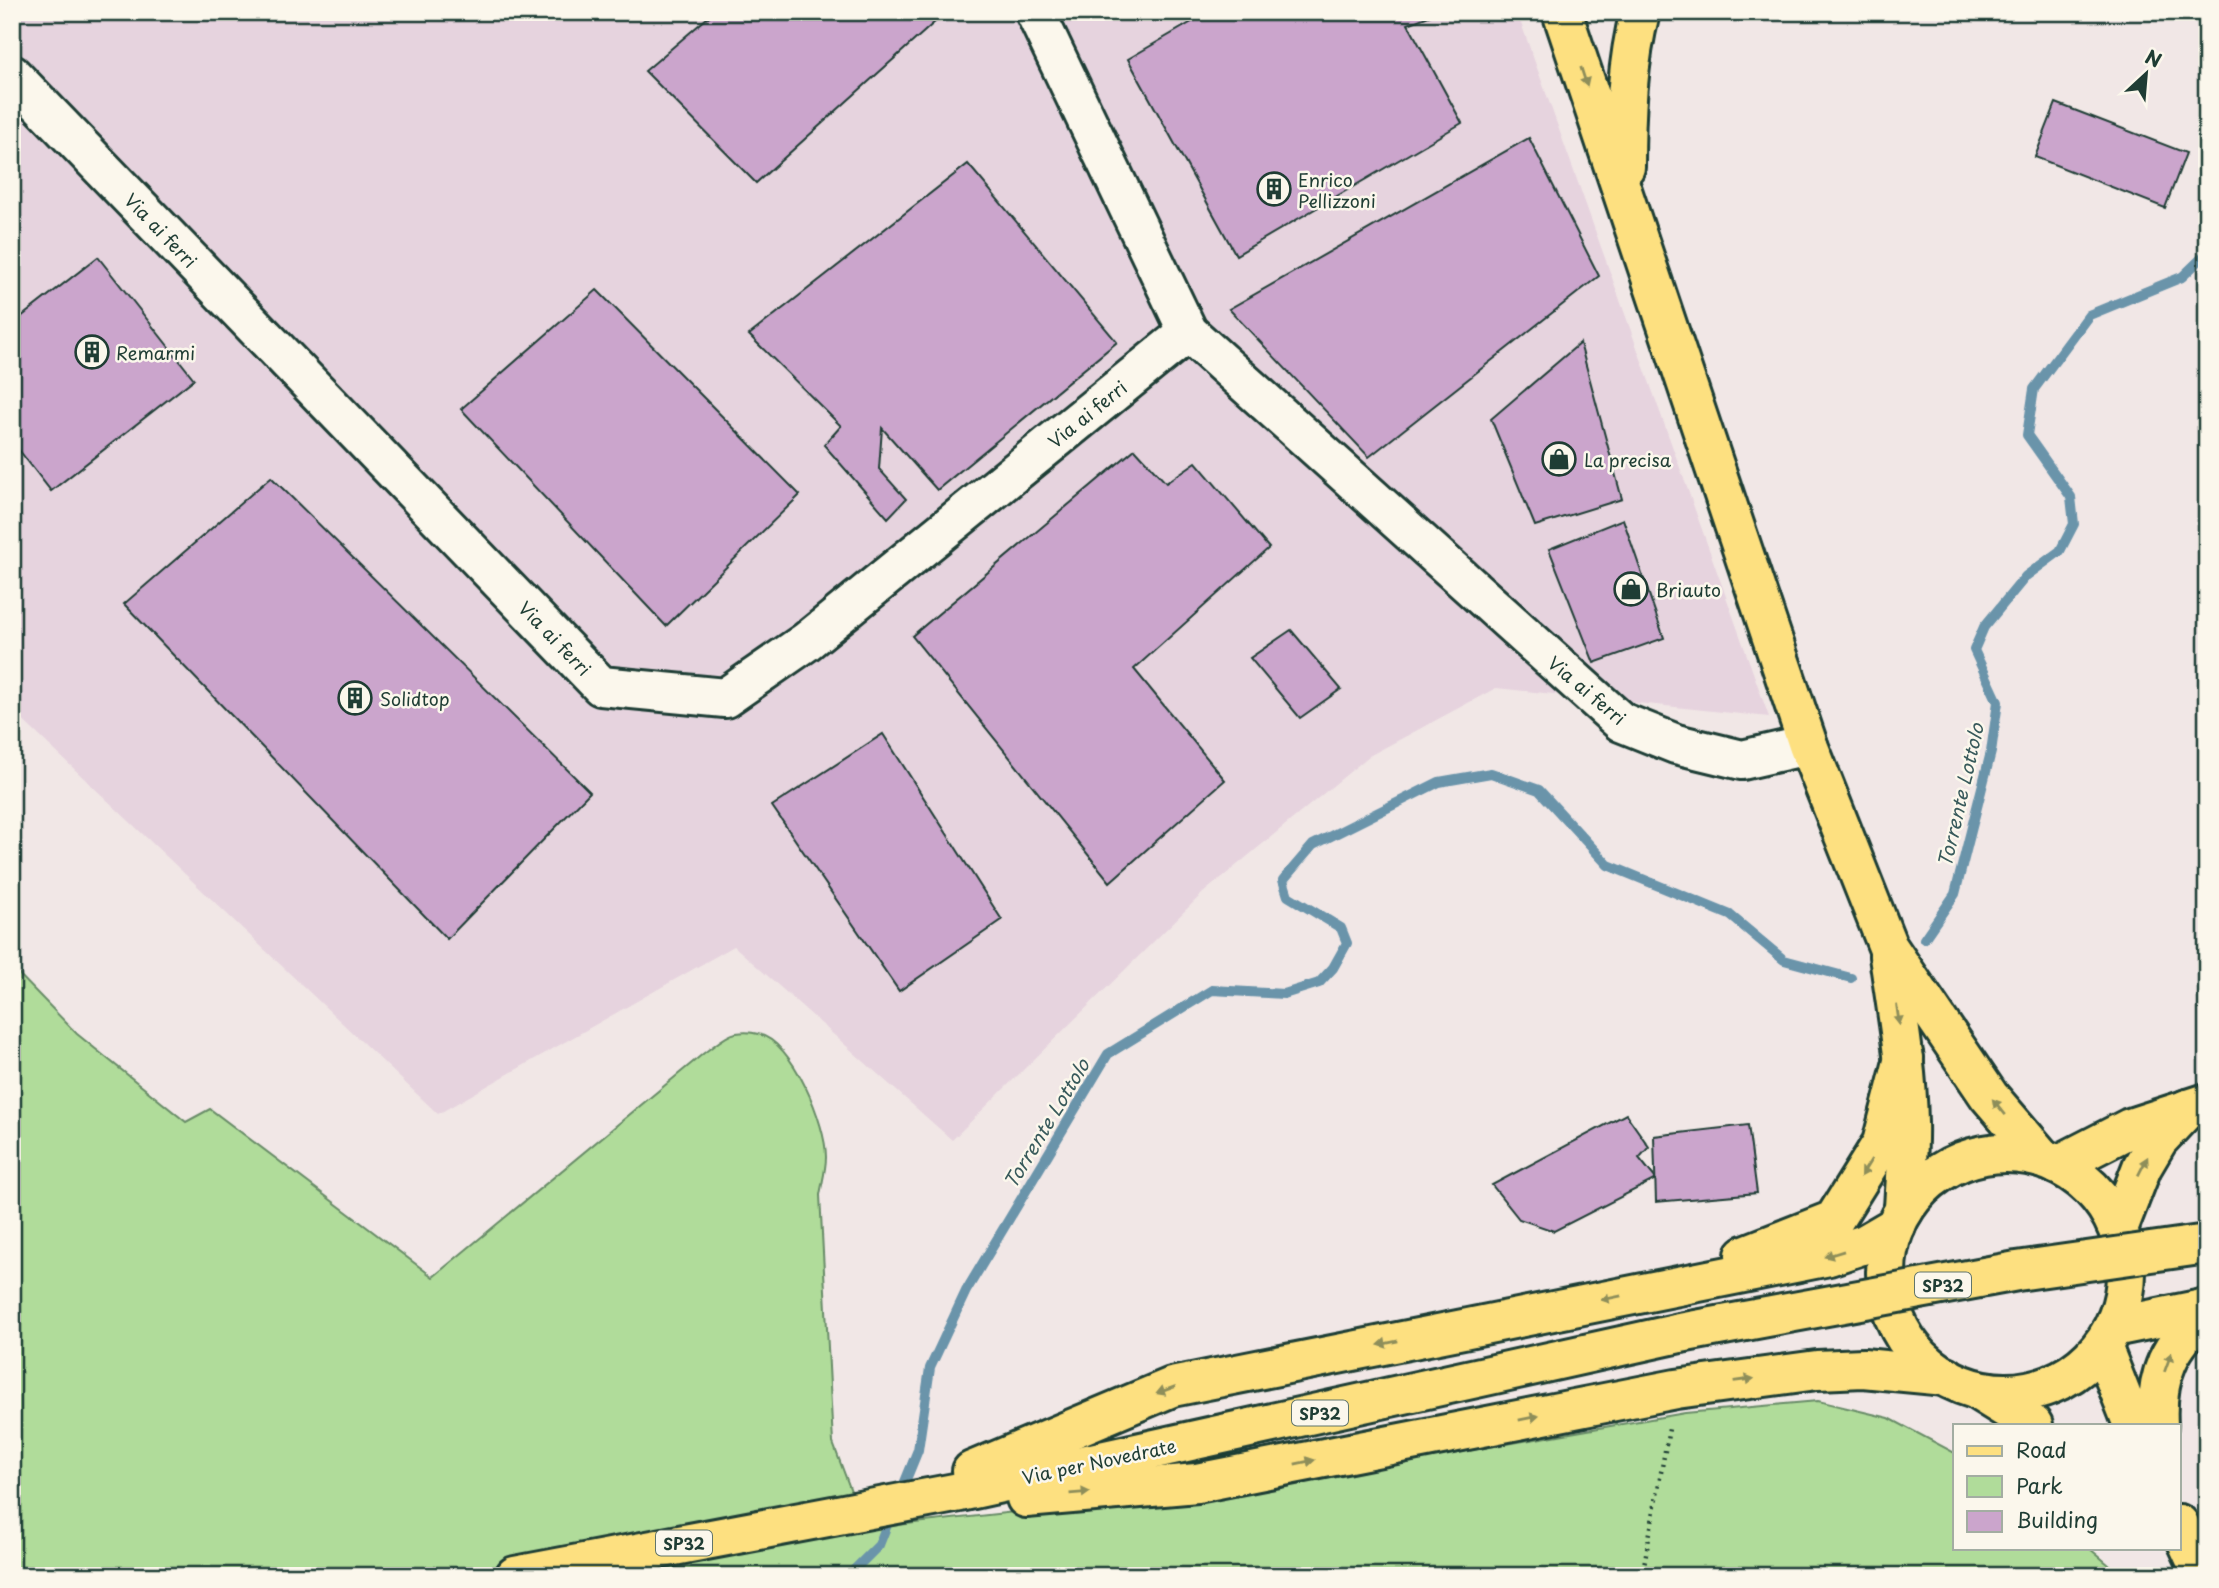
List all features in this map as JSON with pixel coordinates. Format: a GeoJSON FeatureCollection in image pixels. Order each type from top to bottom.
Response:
{"type":"FeatureCollection","features":[{"type":"Feature","properties":{"kind":"main road"},"geometry":{"type":"LineString","coordinates":[[1562,12],[1808,745],[1888,947],[1989,1096],[2050,1162]]}},
{"type":"Feature","properties":{"kind":"main road"},"geometry":{"type":"LineString","coordinates":[[1624,197],[1626,104],[1640,12]]}},
{"type":"Feature","properties":{"kind":"main road"},"geometry":{"type":"LineString","coordinates":[[1888,947],[1904,1058],[1908,1125],[1900,1218],[1886,1265],[1891,1303],[1901,1330],[1925,1361],[2031,1424]]}},
{"type":"Feature","properties":{"kind":"main road"},"geometry":{"type":"LineString","coordinates":[[1652,1290],[1834,1220],[1882,1143],[1904,1058]]}},
{"type":"Feature","properties":{"kind":"main road"},"geometry":{"type":"LineString","coordinates":[[2050,1162],[2130,1128],[2198,1105]]}},
{"type":"Feature","properties":{"kind":"main road"},"geometry":{"type":"LineString","coordinates":[[2118,1229],[2142,1167],[2158,1140],[2198,1105]]}},
{"type":"Feature","properties":{"kind":"main road"},"geometry":{"type":"LineString","coordinates":[[1994,1154],[2019,1154],[2050,1162],[2073,1174],[2097,1195],[2118,1229],[2126,1260],[2124,1298],[2108,1336],[2080,1368],[2045,1386],[2018,1392],[1995,1393],[1961,1383],[1863,1368],[1817,1370],[1676,1389],[1197,1483],[959,1491],[1172,1387],[1829,1256],[1865,1244],[1900,1218],[1932,1179],[1959,1163],[1994,1154]]}},
{"type":"Feature","properties":{"kind":"main road","name":"Via per Novedrate"},"geometry":{"type":"LineString","coordinates":[[959,1491],[1680,1333],[2017,1271],[2207,1244]]}},
{"type":"Feature","properties":{"kind":"main road"},"geometry":{"type":"LineString","coordinates":[[2108,1336],[2207,1310]]}},
{"type":"Feature","properties":{"kind":"main road"},"geometry":{"type":"LineString","coordinates":[[2158,1424],[2162,1376],[2170,1353],[2184,1332],[2207,1310]]}},
{"type":"Feature","properties":{"kind":"main road"},"geometry":{"type":"LineString","coordinates":[[2108,1336],[2133,1424]]}},
{"type":"Feature","properties":{"kind":"main road","name":"SP32"},"geometry":{"type":"LineString","coordinates":[[515,1576],[959,1491]]}},
{"type":"Feature","properties":{"kind":"main road"},"geometry":{"type":"LineString","coordinates":[[2180,1526],[2203,1576]]}},
{"type":"Feature","properties":{"kind":"main road"},"geometry":{"type":"LineString","coordinates":[[2166,1550],[2192,1576]]}},
{"type":"Feature","properties":{"kind":"street","name":"Via ai ferri"},"geometry":{"type":"LineString","coordinates":[[1035,12],[1188,332],[1621,722],[1676,744],[1742,760],[1808,745]]}},
{"type":"Feature","properties":{"kind":"street","name":"Via ai ferri"},"geometry":{"type":"LineString","coordinates":[[12,75],[601,686],[725,698],[806,642],[1188,332]]}},
{"type":"Feature","properties":{"kind":"path"},"geometry":{"type":"LineString","coordinates":[[1642,1576],[1676,1389]]}},
{"type":"Feature","properties":{"kind":"shaded area"},"geometry":{"type":"Polygon","coordinates":[[[12,12],[1517,12],[1769,717],[1496,688],[1369,756],[1203,893],[952,1140],[734,946],[438,1114],[12,710],[12,12]]]}},
{"type":"Feature","properties":{"kind":"green space"},"geometry":{"type":"Polygon","coordinates":[[[12,967],[77,1034],[186,1122],[210,1109],[433,1277],[719,1042],[732,1034],[744,1032],[771,1040],[795,1068],[805,1086],[825,1143],[826,1162],[820,1195],[833,1443],[851,1491],[853,1530],[1060,1507],[1196,1498],[1685,1413],[1818,1401],[1889,1418],[1953,1452],[1953,1550],[2091,1550],[2122,1576],[12,1576],[12,967]]]}},
{"type":"Feature","properties":{"kind":"building"},"geometry":{"type":"Polygon","coordinates":[[[714,12],[946,12],[756,183],[645,71],[714,12]]]}},
{"type":"Feature","properties":{"kind":"building","name":"Enrico Pellizzoni"},"geometry":{"type":"Polygon","coordinates":[[[1209,12],[1439,12],[1408,24],[1462,123],[1236,255],[1128,59],[1209,12]]]}},
{"type":"Feature","properties":{"kind":"building"},"geometry":{"type":"Polygon","coordinates":[[[2056,103],[2186,153],[2165,208],[2035,157],[2056,103]]]}},
{"type":"Feature","properties":{"kind":"building"},"geometry":{"type":"Polygon","coordinates":[[[1529,138],[1599,276],[1369,457],[1229,309],[1529,138]]]}},
{"type":"Feature","properties":{"kind":"building"},"geometry":{"type":"Polygon","coordinates":[[[968,164],[1117,342],[937,490],[882,428],[879,469],[906,499],[888,518],[824,445],[841,426],[749,335],[968,164]]]}},
{"type":"Feature","properties":{"kind":"building","name":"Remarmi"},"geometry":{"type":"Polygon","coordinates":[[[98,257],[194,379],[51,491],[12,441],[12,324],[98,257]]]}},
{"type":"Feature","properties":{"kind":"building"},"geometry":{"type":"Polygon","coordinates":[[[597,290],[800,495],[666,626],[461,409],[597,290]]]}},
{"type":"Feature","properties":{"kind":"building","name":"La precisa"},"geometry":{"type":"Polygon","coordinates":[[[1580,343],[1622,499],[1535,526],[1491,419],[1580,343]]]}},
{"type":"Feature","properties":{"kind":"building"},"geometry":{"type":"Polygon","coordinates":[[[1135,449],[1166,483],[1196,462],[1269,548],[1134,669],[1225,780],[1110,882],[912,636],[1135,449]]]}},
{"type":"Feature","properties":{"kind":"building","name":"Solidtop"},"geometry":{"type":"Polygon","coordinates":[[[271,477],[590,792],[447,939],[124,604],[271,477]]]}},
{"type":"Feature","properties":{"kind":"building"},"geometry":{"type":"Polygon","coordinates":[[[1623,519],[1664,638],[1594,663],[1549,549],[1623,519]]]}},
{"type":"Feature","properties":{"kind":"building"},"geometry":{"type":"Polygon","coordinates":[[[1291,630],[1341,689],[1300,718],[1250,658],[1291,630]]]}},
{"type":"Feature","properties":{"kind":"building"},"geometry":{"type":"Polygon","coordinates":[[[883,734],[1002,920],[899,991],[772,806],[883,734]]]}},
{"type":"Feature","properties":{"kind":"building"},"geometry":{"type":"Polygon","coordinates":[[[1626,1114],[1649,1147],[1639,1158],[1656,1179],[1554,1231],[1519,1219],[1492,1185],[1626,1114]]]}},
{"type":"Feature","properties":{"kind":"building"},"geometry":{"type":"Polygon","coordinates":[[[1748,1125],[1757,1193],[1656,1202],[1654,1136],[1748,1125]]]}},
{"type":"Feature","properties":{"kind":"waterway","name":"Torrente Lottolo"},"geometry":{"type":"LineString","coordinates":[[1924,939],[1955,894],[1991,752],[1998,702],[1974,650],[1984,627],[2026,576],[2060,551],[2074,524],[2071,497],[2027,435],[2034,389],[2089,315],[2182,277],[2207,253]]}},
{"type":"Feature","properties":{"kind":"waterway","name":"Torrente Lottolo"},"geometry":{"type":"LineString","coordinates":[[900,1494],[918,1450],[930,1368],[966,1291],[1108,1054],[1212,990],[1284,994],[1319,983],[1333,968],[1347,943],[1341,928],[1288,896],[1283,880],[1313,845],[1439,782],[1491,773],[1539,790],[1608,865],[1730,915],[1784,960],[1851,978]]}},
{"type":"Feature","properties":{"kind":"waterway","name":"Torrente Lottolo"},"geometry":{"type":"LineString","coordinates":[[848,1576],[879,1545],[892,1512]]}},
{"type":"Feature","properties":{"kind":"place","name":"Enrico Pellizzoni"},"geometry":{"type":"Point","coordinates":[1274,189]}},
{"type":"Feature","properties":{"kind":"place","name":"Remarmi"},"geometry":{"type":"Point","coordinates":[92,352]}},
{"type":"Feature","properties":{"kind":"place","name":"La precisa"},"geometry":{"type":"Point","coordinates":[1559,459]}},
{"type":"Feature","properties":{"kind":"place","name":"Briauto"},"geometry":{"type":"Point","coordinates":[1631,589]}},
{"type":"Feature","properties":{"kind":"place","name":"Solidtop"},"geometry":{"type":"Point","coordinates":[355,698]}}]}
